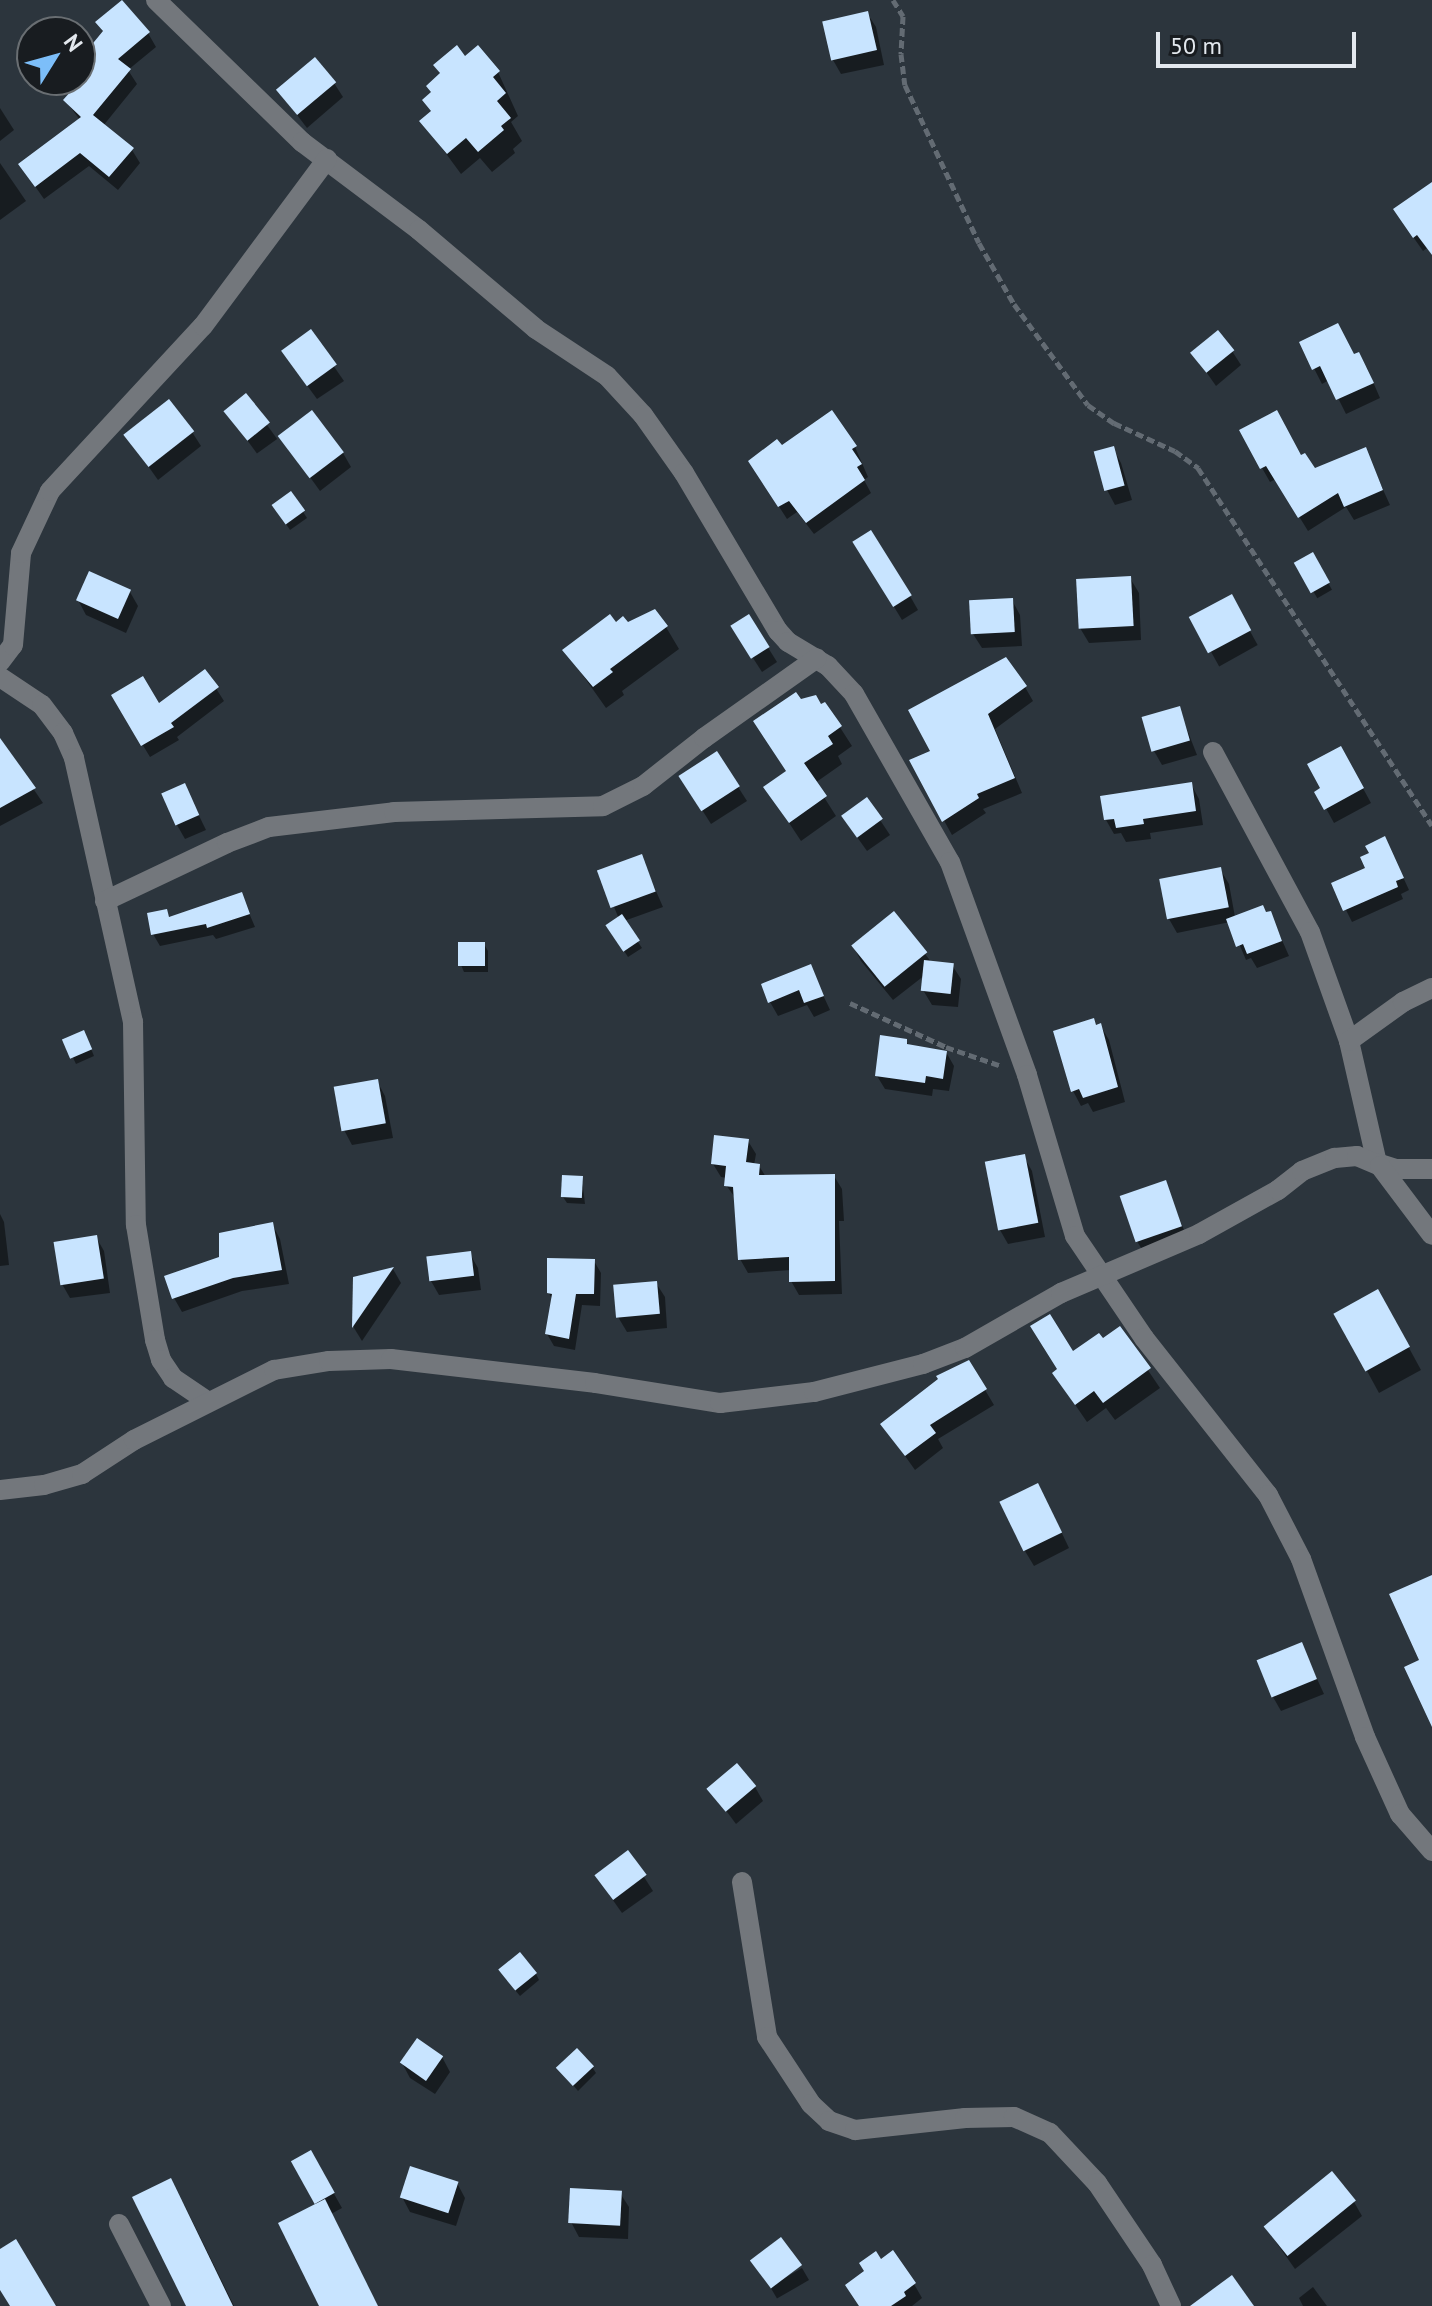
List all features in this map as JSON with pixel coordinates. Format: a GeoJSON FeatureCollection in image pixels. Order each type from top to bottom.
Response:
{"type":"FeatureCollection","features":[{"type":"Feature","properties":{"kind":"street"},"geometry":{"type":"LineString","coordinates":[[156,0],[266,110],[419,230],[536,329],[607,376],[676,460],[767,617],[788,642],[817,658],[854,694],[945,851],[1027,1075],[1075,1236],[1144,1338],[1268,1495],[1301,1559],[1371,1750],[1400,1814],[1432,1851]]}},
{"type":"Feature","properties":{"kind":"street"},"geometry":{"type":"LineString","coordinates":[[0,662],[13,645],[21,553],[50,491],[203,326],[327,159]]}},
{"type":"Feature","properties":{"kind":"street"},"geometry":{"type":"LineString","coordinates":[[105,901],[227,843],[269,827],[394,812],[603,806],[643,786],[704,738],[817,658]]}},
{"type":"Feature","properties":{"kind":"street"},"geometry":{"type":"LineString","coordinates":[[0,677],[33,697],[63,733],[74,758],[133,1022],[136,1225],[152,1330],[161,1360],[173,1378],[207,1401]]}},
{"type":"Feature","properties":{"kind":"street"},"geometry":{"type":"LineString","coordinates":[[1213,752],[1310,932],[1349,1041],[1377,1163],[1432,1235]]}},
{"type":"Feature","properties":{"kind":"street"},"geometry":{"type":"LineString","coordinates":[[1349,1041],[1403,1002],[1432,988]]}},
{"type":"Feature","properties":{"kind":"street"},"geometry":{"type":"LineString","coordinates":[[0,1490],[44,1485],[82,1474],[134,1440],[274,1370],[329,1361],[391,1359],[595,1383],[720,1403],[814,1392],[923,1364],[965,1348],[1061,1293],[1199,1234],[1321,1162],[1348,1156],[1395,1169],[1432,1169]]}},
{"type":"Feature","properties":{"kind":"street"},"geometry":{"type":"LineString","coordinates":[[742,1882],[767,2037],[811,2104],[829,2121],[855,2130],[965,2118],[1014,2117],[1050,2133],[1097,2183],[1152,2265],[1171,2306]]}},
{"type":"Feature","properties":{"kind":"street"},"geometry":{"type":"LineString","coordinates":[[119,2224],[161,2306]]}},
{"type":"Feature","properties":{"kind":"path"},"geometry":{"type":"LineString","coordinates":[[893,0],[903,16],[901,54],[905,85],[979,243],[1014,304],[1088,405],[1114,423],[1175,451],[1198,468],[1432,825]]}},
{"type":"Feature","properties":{"kind":"path"},"geometry":{"type":"LineString","coordinates":[[850,1003],[946,1047],[1027,1075]]}},
{"type":"Feature","properties":{"kind":"building"},"geometry":{"type":"Polygon","coordinates":[[[122,0],[150,32],[118,59],[131,69],[93,115],[134,148],[109,177],[80,153],[35,187],[18,164],[81,117],[63,100],[67,96],[96,96],[96,40],[103,31],[96,21],[122,0]]]}},
{"type":"Feature","properties":{"kind":"building"},"geometry":{"type":"Polygon","coordinates":[[[868,11],[877,50],[831,61],[822,22],[868,11]]]}},
{"type":"Feature","properties":{"kind":"building"},"geometry":{"type":"Polygon","coordinates":[[[457,45],[465,56],[478,45],[500,71],[493,77],[506,93],[497,101],[511,118],[501,126],[504,130],[478,152],[466,138],[447,154],[419,121],[431,111],[422,100],[431,92],[426,86],[440,73],[433,65],[457,45]]]}},
{"type":"Feature","properties":{"kind":"building"},"geometry":{"type":"Polygon","coordinates":[[[315,57],[336,82],[297,115],[276,90],[315,57]]]}},
{"type":"Feature","properties":{"kind":"building"},"geometry":{"type":"Polygon","coordinates":[[[1432,182],[1432,255],[1417,235],[1413,238],[1393,209],[1432,182]]]}},
{"type":"Feature","properties":{"kind":"building"},"geometry":{"type":"Polygon","coordinates":[[[1338,323],[1354,354],[1359,352],[1374,383],[1336,400],[1320,366],[1312,370],[1299,342],[1338,323]]]}},
{"type":"Feature","properties":{"kind":"building"},"geometry":{"type":"Polygon","coordinates":[[[311,329],[337,365],[307,386],[281,351],[311,329]]]}},
{"type":"Feature","properties":{"kind":"building"},"geometry":{"type":"Polygon","coordinates":[[[1218,330],[1234,350],[1206,373],[1190,353],[1218,330]]]}},
{"type":"Feature","properties":{"kind":"building"},"geometry":{"type":"Polygon","coordinates":[[[246,393],[270,423],[247,441],[223,411],[246,393]]]}},
{"type":"Feature","properties":{"kind":"building"},"geometry":{"type":"Polygon","coordinates":[[[169,399],[194,431],[149,467],[123,435],[169,399]]]}},
{"type":"Feature","properties":{"kind":"building"},"geometry":{"type":"Polygon","coordinates":[[[312,410],[344,452],[310,478],[278,436],[312,410]]]}},
{"type":"Feature","properties":{"kind":"building"},"geometry":{"type":"Polygon","coordinates":[[[832,410],[857,446],[852,449],[862,464],[857,467],[865,480],[806,523],[789,501],[778,507],[748,461],[777,439],[782,445],[832,410]]]}},
{"type":"Feature","properties":{"kind":"building"},"geometry":{"type":"Polygon","coordinates":[[[1277,410],[1301,455],[1305,453],[1315,468],[1366,447],[1383,490],[1344,507],[1338,493],[1298,518],[1266,466],[1260,469],[1239,430],[1277,410]]]}},
{"type":"Feature","properties":{"kind":"building"},"geometry":{"type":"Polygon","coordinates":[[[1114,446],[1125,486],[1104,491],[1094,451],[1114,446]]]}},
{"type":"Feature","properties":{"kind":"building"},"geometry":{"type":"Polygon","coordinates":[[[291,491],[305,510],[286,525],[272,505],[291,491]]]}},
{"type":"Feature","properties":{"kind":"building"},"geometry":{"type":"Polygon","coordinates":[[[871,530],[912,595],[893,607],[852,542],[871,530]]]}},
{"type":"Feature","properties":{"kind":"building"},"geometry":{"type":"Polygon","coordinates":[[[1313,552],[1330,583],[1311,593],[1294,563],[1313,552]]]}},
{"type":"Feature","properties":{"kind":"building"},"geometry":{"type":"Polygon","coordinates":[[[89,571],[131,590],[118,619],[76,600],[89,571]]]}},
{"type":"Feature","properties":{"kind":"building"},"geometry":{"type":"Polygon","coordinates":[[[1131,576],[1134,626],[1079,629],[1076,579],[1131,576]]]}},
{"type":"Feature","properties":{"kind":"building"},"geometry":{"type":"Polygon","coordinates":[[[1232,594],[1251,630],[1208,653],[1189,617],[1232,594]]]}},
{"type":"Feature","properties":{"kind":"building"},"geometry":{"type":"Polygon","coordinates":[[[1013,598],[1015,632],[971,634],[969,600],[1013,598]]]}},
{"type":"Feature","properties":{"kind":"building"},"geometry":{"type":"Polygon","coordinates":[[[655,609],[668,626],[610,669],[613,672],[593,687],[562,650],[610,614],[616,622],[623,616],[628,622],[655,609]]]}},
{"type":"Feature","properties":{"kind":"building"},"geometry":{"type":"Polygon","coordinates":[[[749,614],[770,647],[751,659],[730,626],[749,614]]]}},
{"type":"Feature","properties":{"kind":"building"},"geometry":{"type":"Polygon","coordinates":[[[1006,657],[1027,686],[988,714],[1015,778],[977,794],[979,798],[942,822],[909,760],[930,751],[908,710],[1006,657]]]}},
{"type":"Feature","properties":{"kind":"building"},"geometry":{"type":"Polygon","coordinates":[[[205,669],[219,687],[171,723],[174,727],[141,746],[111,695],[143,676],[159,703],[205,669]]]}},
{"type":"Feature","properties":{"kind":"building"},"geometry":{"type":"Polygon","coordinates":[[[796,692],[801,699],[816,695],[842,726],[828,736],[833,744],[804,763],[827,796],[789,823],[763,787],[786,771],[753,721],[796,692]]]}},
{"type":"Feature","properties":{"kind":"building"},"geometry":{"type":"Polygon","coordinates":[[[1180,706],[1190,741],[1151,752],[1142,717],[1180,706]]]}},
{"type":"Feature","properties":{"kind":"building"},"geometry":{"type":"Polygon","coordinates":[[[0,738],[36,788],[0,808],[0,738]]]}},
{"type":"Feature","properties":{"kind":"building"},"geometry":{"type":"Polygon","coordinates":[[[1341,746],[1364,788],[1324,810],[1314,792],[1320,788],[1307,764],[1341,746]]]}},
{"type":"Feature","properties":{"kind":"building"},"geometry":{"type":"Polygon","coordinates":[[[717,751],[740,786],[701,811],[678,776],[717,751]]]}},
{"type":"Feature","properties":{"kind":"building"},"geometry":{"type":"Polygon","coordinates":[[[1192,782],[1196,811],[1143,819],[1144,824],[1116,828],[1114,819],[1104,820],[1100,796],[1192,782]]]}},
{"type":"Feature","properties":{"kind":"building"},"geometry":{"type":"Polygon","coordinates":[[[185,783],[199,815],[175,826],[161,794],[185,783]]]}},
{"type":"Feature","properties":{"kind":"building"},"geometry":{"type":"Polygon","coordinates":[[[867,797],[883,819],[857,838],[841,816],[867,797]]]}},
{"type":"Feature","properties":{"kind":"building"},"geometry":{"type":"Polygon","coordinates":[[[1385,836],[1404,878],[1396,881],[1398,887],[1343,911],[1331,883],[1365,868],[1360,857],[1369,853],[1365,846],[1385,836]]]}},
{"type":"Feature","properties":{"kind":"building"},"geometry":{"type":"Polygon","coordinates":[[[642,854],[656,892],[611,908],[597,870],[642,854]]]}},
{"type":"Feature","properties":{"kind":"building"},"geometry":{"type":"Polygon","coordinates":[[[1221,867],[1229,907],[1167,919],[1159,879],[1221,867]]]}},
{"type":"Feature","properties":{"kind":"building"},"geometry":{"type":"Polygon","coordinates":[[[242,892],[250,914],[207,928],[206,924],[151,935],[147,913],[167,909],[169,917],[242,892]]]}},
{"type":"Feature","properties":{"kind":"building"},"geometry":{"type":"Polygon","coordinates":[[[1263,905],[1266,912],[1271,911],[1282,941],[1247,954],[1243,944],[1236,947],[1226,919],[1263,905]]]}},
{"type":"Feature","properties":{"kind":"building"},"geometry":{"type":"Polygon","coordinates":[[[894,911],[927,952],[885,987],[851,946],[894,911]]]}},
{"type":"Feature","properties":{"kind":"building"},"geometry":{"type":"Polygon","coordinates":[[[622,914],[640,941],[623,952],[605,925],[622,914]]]}},
{"type":"Feature","properties":{"kind":"building"},"geometry":{"type":"Polygon","coordinates":[[[458,942],[485,942],[485,966],[458,966],[458,942]]]}},
{"type":"Feature","properties":{"kind":"building"},"geometry":{"type":"Polygon","coordinates":[[[924,960],[954,963],[951,994],[921,991],[924,960]]]}},
{"type":"Feature","properties":{"kind":"building"},"geometry":{"type":"Polygon","coordinates":[[[811,964],[824,996],[804,1003],[799,990],[768,1003],[761,984],[811,964]]]}},
{"type":"Feature","properties":{"kind":"building"},"geometry":{"type":"Polygon","coordinates":[[[1094,1018],[1096,1025],[1101,1023],[1118,1087],[1083,1098],[1079,1089],[1071,1092],[1053,1031],[1094,1018]]]}},
{"type":"Feature","properties":{"kind":"building"},"geometry":{"type":"Polygon","coordinates":[[[84,1030],[92,1049],[70,1059],[62,1039],[84,1030]]]}},
{"type":"Feature","properties":{"kind":"building"},"geometry":{"type":"Polygon","coordinates":[[[880,1035],[907,1039],[907,1044],[947,1051],[943,1079],[926,1076],[925,1083],[875,1076],[880,1035]]]}},
{"type":"Feature","properties":{"kind":"building"},"geometry":{"type":"Polygon","coordinates":[[[378,1079],[386,1123],[341,1131],[334,1087],[378,1079]]]}},
{"type":"Feature","properties":{"kind":"building"},"geometry":{"type":"Polygon","coordinates":[[[714,1135],[749,1139],[746,1162],[760,1164],[759,1175],[835,1174],[835,1281],[789,1282],[789,1257],[738,1260],[733,1187],[724,1186],[726,1166],[711,1164],[714,1135]]]}},
{"type":"Feature","properties":{"kind":"building"},"geometry":{"type":"Polygon","coordinates":[[[1025,1154],[1038,1223],[998,1231],[985,1162],[1025,1154]]]}},
{"type":"Feature","properties":{"kind":"building"},"geometry":{"type":"Polygon","coordinates":[[[562,1175],[583,1176],[582,1198],[561,1197],[562,1175]]]}},
{"type":"Feature","properties":{"kind":"building"},"geometry":{"type":"Polygon","coordinates":[[[1166,1180],[1182,1226],[1136,1242],[1120,1196],[1166,1180]]]}},
{"type":"Feature","properties":{"kind":"building"},"geometry":{"type":"Polygon","coordinates":[[[273,1222],[282,1270],[233,1278],[172,1299],[164,1276],[219,1257],[219,1233],[273,1222]]]}},
{"type":"Feature","properties":{"kind":"building"},"geometry":{"type":"Polygon","coordinates":[[[97,1235],[104,1278],[60,1285],[54,1242],[97,1235]]]}},
{"type":"Feature","properties":{"kind":"building"},"geometry":{"type":"Polygon","coordinates":[[[471,1251],[474,1276],[429,1281],[426,1256],[471,1251]]]}},
{"type":"Feature","properties":{"kind":"building"},"geometry":{"type":"Polygon","coordinates":[[[547,1258],[595,1259],[594,1294],[576,1294],[569,1339],[545,1334],[552,1294],[547,1293],[547,1258]]]}},
{"type":"Feature","properties":{"kind":"building"},"geometry":{"type":"Polygon","coordinates":[[[394,1267],[352,1328],[353,1277],[394,1267]]]}},
{"type":"Feature","properties":{"kind":"building"},"geometry":{"type":"Polygon","coordinates":[[[657,1281],[660,1314],[616,1318],[613,1285],[657,1281]]]}},
{"type":"Feature","properties":{"kind":"building"},"geometry":{"type":"Polygon","coordinates":[[[1378,1289],[1410,1347],[1365,1371],[1333,1314],[1378,1289]]]}},
{"type":"Feature","properties":{"kind":"building"},"geometry":{"type":"Polygon","coordinates":[[[1050,1314],[1073,1351],[1099,1333],[1103,1338],[1120,1326],[1151,1368],[1103,1403],[1094,1391],[1075,1405],[1052,1373],[1057,1369],[1030,1326],[1050,1314]]]}},
{"type":"Feature","properties":{"kind":"building"},"geometry":{"type":"Polygon","coordinates":[[[969,1360],[987,1389],[930,1425],[936,1433],[905,1456],[880,1424],[938,1379],[936,1376],[969,1360]]]}},
{"type":"Feature","properties":{"kind":"building"},"geometry":{"type":"Polygon","coordinates":[[[1038,1483],[1062,1532],[1023,1551],[999,1502],[1038,1483]]]}},
{"type":"Feature","properties":{"kind":"building"},"geometry":{"type":"Polygon","coordinates":[[[1432,1575],[1432,1727],[1404,1667],[1419,1660],[1389,1594],[1432,1575]]]}},
{"type":"Feature","properties":{"kind":"building"},"geometry":{"type":"Polygon","coordinates":[[[1302,1642],[1317,1679],[1272,1697],[1257,1660],[1302,1642]]]}},
{"type":"Feature","properties":{"kind":"building"},"geometry":{"type":"Polygon","coordinates":[[[737,1763],[756,1786],[726,1812],[706,1789],[737,1763]]]}},
{"type":"Feature","properties":{"kind":"building"},"geometry":{"type":"Polygon","coordinates":[[[628,1850],[647,1875],[613,1900],[594,1875],[628,1850]]]}},
{"type":"Feature","properties":{"kind":"building"},"geometry":{"type":"Polygon","coordinates":[[[520,1952],[537,1973],[515,1991],[498,1970],[520,1952]]]}},
{"type":"Feature","properties":{"kind":"building"},"geometry":{"type":"Polygon","coordinates":[[[417,2038],[443,2056],[426,2081],[400,2063],[417,2038]]]}},
{"type":"Feature","properties":{"kind":"building"},"geometry":{"type":"Polygon","coordinates":[[[577,2048],[594,2066],[573,2086],[556,2068],[577,2048]]]}},
{"type":"Feature","properties":{"kind":"building"},"geometry":{"type":"Polygon","coordinates":[[[311,2150],[335,2193],[315,2204],[291,2161],[311,2150]]]}},
{"type":"Feature","properties":{"kind":"building"},"geometry":{"type":"Polygon","coordinates":[[[410,2166],[459,2182],[448,2213],[400,2197],[410,2166]]]}},
{"type":"Feature","properties":{"kind":"building"},"geometry":{"type":"Polygon","coordinates":[[[1332,2171],[1356,2201],[1288,2256],[1264,2226],[1332,2171]]]}},
{"type":"Feature","properties":{"kind":"building"},"geometry":{"type":"Polygon","coordinates":[[[171,2178],[233,2306],[186,2306],[132,2197],[171,2178]]]}},
{"type":"Feature","properties":{"kind":"building"},"geometry":{"type":"Polygon","coordinates":[[[570,2188],[622,2191],[620,2226],[568,2223],[570,2188]]]}},
{"type":"Feature","properties":{"kind":"building"},"geometry":{"type":"Polygon","coordinates":[[[325,2199],[378,2306],[319,2306],[278,2223],[325,2199]]]}},
{"type":"Feature","properties":{"kind":"building"},"geometry":{"type":"Polygon","coordinates":[[[781,2237],[802,2265],[771,2288],[750,2260],[781,2237]]]}},
{"type":"Feature","properties":{"kind":"building"},"geometry":{"type":"Polygon","coordinates":[[[16,2239],[56,2306],[10,2306],[0,2290],[0,2249],[16,2239]]]}},
{"type":"Feature","properties":{"kind":"building"},"geometry":{"type":"Polygon","coordinates":[[[893,2250],[916,2283],[904,2292],[906,2296],[891,2306],[859,2306],[845,2285],[864,2271],[859,2263],[876,2251],[881,2259],[893,2250]]]}},
{"type":"Feature","properties":{"kind":"building"},"geometry":{"type":"Polygon","coordinates":[[[1232,2275],[1254,2306],[1190,2306],[1232,2275]]]}}]}
